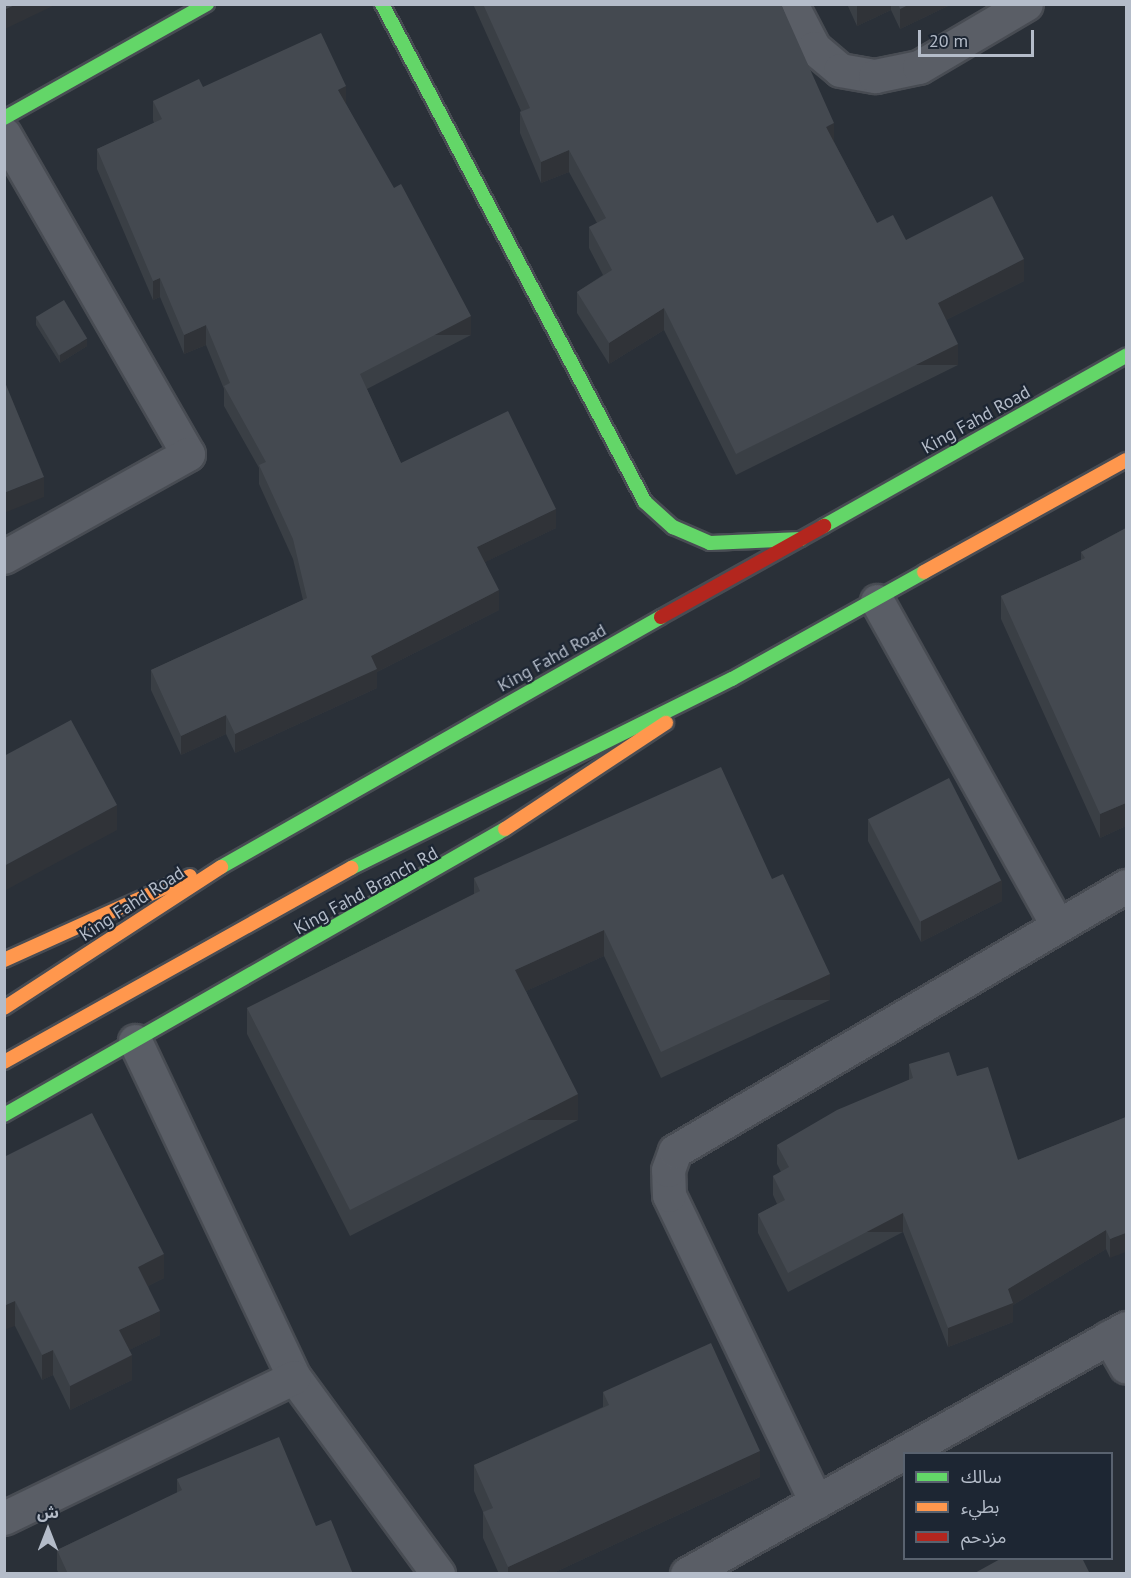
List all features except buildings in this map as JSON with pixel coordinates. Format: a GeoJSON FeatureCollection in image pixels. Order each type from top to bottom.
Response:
{"type":"FeatureCollection","features":[{"type":"Feature","properties":{"kind":"main road"},"geometry":{"type":"LineString","coordinates":[[4,118],[207,4]]}},
{"type":"Feature","properties":{"kind":"main road"},"geometry":{"type":"LineString","coordinates":[[382,4],[645,502],[673,527],[710,543],[801,539]]}},
{"type":"Feature","properties":{"kind":"main road","name":"King Fahd Road"},"geometry":{"type":"LineString","coordinates":[[4,1008],[254,846],[1126,356]]}},
{"type":"Feature","properties":{"kind":"main road"},"geometry":{"type":"LineString","coordinates":[[4,1062],[406,837],[732,679],[877,601],[1126,460]]}},
{"type":"Feature","properties":{"kind":"main road","name":"King Fahd Branch Rd"},"geometry":{"type":"LineString","coordinates":[[4,1115],[460,859],[732,679]]}},
{"type":"Feature","properties":{"kind":"main road"},"geometry":{"type":"LineString","coordinates":[[4,960],[254,846]]}},
{"type":"Feature","properties":{"kind":"street"},"geometry":{"type":"LineString","coordinates":[[791,4],[814,48],[840,70],[875,76],[919,67],[1026,4]]}},
{"type":"Feature","properties":{"kind":"street"},"geometry":{"type":"LineString","coordinates":[[4,134],[188,454],[4,557]]}},
{"type":"Feature","properties":{"kind":"street"},"geometry":{"type":"LineString","coordinates":[[877,601],[1057,924]]}},
{"type":"Feature","properties":{"kind":"street"},"geometry":{"type":"LineString","coordinates":[[816,1502],[669,1195],[668,1170],[675,1150],[1057,924],[1126,886]]}},
{"type":"Feature","properties":{"kind":"street"},"geometry":{"type":"LineString","coordinates":[[135,1041],[294,1377],[438,1574]]}},
{"type":"Feature","properties":{"kind":"street"},"geometry":{"type":"LineString","coordinates":[[905,1452],[1118,1333],[1126,1367]]}},
{"type":"Feature","properties":{"kind":"street"},"geometry":{"type":"LineString","coordinates":[[4,1518],[294,1377]]}},
{"type":"Feature","properties":{"kind":"street"},"geometry":{"type":"LineString","coordinates":[[687,1574],[903,1453]]}},
{"type":"Feature","properties":{"kind":"traffic: fast"},"geometry":{"type":"LineString","coordinates":[[4,118],[207,4]]}},
{"type":"Feature","properties":{"kind":"traffic: fast"},"geometry":{"type":"LineString","coordinates":[[382,4],[645,502],[673,527],[710,543],[801,539]]}},
{"type":"Feature","properties":{"kind":"traffic: fast"},"geometry":{"type":"LineString","coordinates":[[824,526],[1126,356]]}},
{"type":"Feature","properties":{"kind":"traffic: fast"},"geometry":{"type":"LineString","coordinates":[[351,868],[732,679],[924,572]]}},
{"type":"Feature","properties":{"kind":"traffic: fast"},"geometry":{"type":"LineString","coordinates":[[221,867],[661,617]]}},
{"type":"Feature","properties":{"kind":"traffic: fast"},"geometry":{"type":"LineString","coordinates":[[4,1115],[505,829]]}},
{"type":"Feature","properties":{"kind":"traffic: slow"},"geometry":{"type":"LineString","coordinates":[[924,572],[1126,460]]}},
{"type":"Feature","properties":{"kind":"traffic: slow"},"geometry":{"type":"LineString","coordinates":[[505,829],[666,723]]}},
{"type":"Feature","properties":{"kind":"traffic: slow"},"geometry":{"type":"LineString","coordinates":[[4,1008],[221,867]]}},
{"type":"Feature","properties":{"kind":"traffic: slow"},"geometry":{"type":"LineString","coordinates":[[4,1062],[351,868]]}},
{"type":"Feature","properties":{"kind":"traffic: slow"},"geometry":{"type":"LineString","coordinates":[[4,960],[190,876]]}},
{"type":"Feature","properties":{"kind":"traffic: jam"},"geometry":{"type":"LineString","coordinates":[[661,617],[824,526]]}}]}
